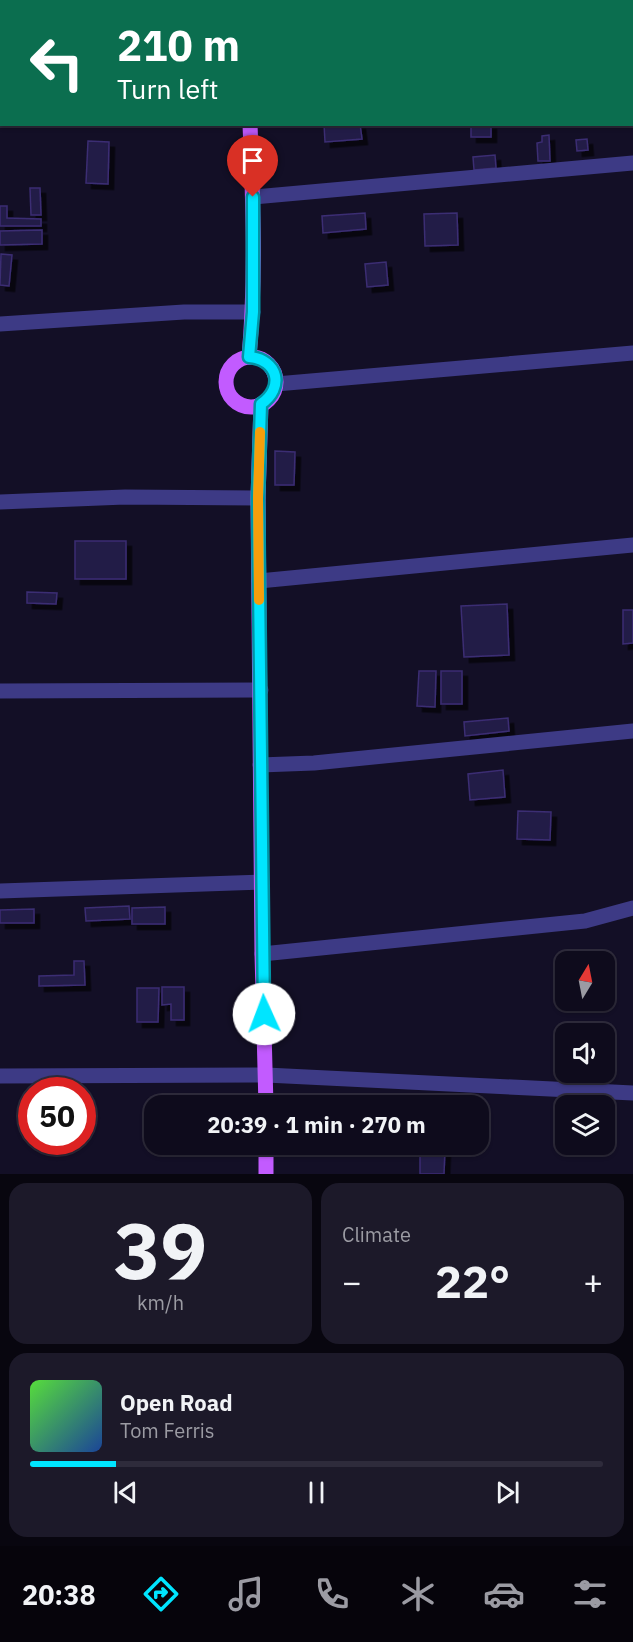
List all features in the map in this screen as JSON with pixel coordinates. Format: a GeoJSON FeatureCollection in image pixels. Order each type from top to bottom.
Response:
{"type":"FeatureCollection","features":[{"type":"Feature","properties":{"kind":"main road"},"geometry":{"type":"LineString","coordinates":[[249,357],[253,312],[253,197],[250,126]]}},
{"type":"Feature","properties":{"kind":"main road"},"geometry":{"type":"LineString","coordinates":[[249,357],[258,358],[272,368],[276,384],[268,399],[261,404],[244,405],[231,395],[226,379],[234,364],[249,357]]}},
{"type":"Feature","properties":{"kind":"main road"},"geometry":{"type":"LineString","coordinates":[[261,404],[258,498],[262,954],[266,1095]]}},
{"type":"Feature","properties":{"kind":"main road"},"geometry":{"type":"LineString","coordinates":[[266,1155],[266,1174]]}},
{"type":"Feature","properties":{"kind":"street"},"geometry":{"type":"LineString","coordinates":[[253,197],[633,164]]}},
{"type":"Feature","properties":{"kind":"street"},"geometry":{"type":"LineString","coordinates":[[0,324],[184,312],[253,312]]}},
{"type":"Feature","properties":{"kind":"street"},"geometry":{"type":"LineString","coordinates":[[276,384],[633,353]]}},
{"type":"Feature","properties":{"kind":"street"},"geometry":{"type":"LineString","coordinates":[[0,502],[126,497],[258,498]]}},
{"type":"Feature","properties":{"kind":"street"},"geometry":{"type":"LineString","coordinates":[[259,581],[633,545]]}},
{"type":"Feature","properties":{"kind":"street"},"geometry":{"type":"LineString","coordinates":[[0,691],[261,690]]}},
{"type":"Feature","properties":{"kind":"street"},"geometry":{"type":"LineString","coordinates":[[260,765],[314,764],[633,731]]}},
{"type":"Feature","properties":{"kind":"street"},"geometry":{"type":"LineString","coordinates":[[0,891],[262,882]]}},
{"type":"Feature","properties":{"kind":"street"},"geometry":{"type":"LineString","coordinates":[[262,954],[585,921],[633,908]]}},
{"type":"Feature","properties":{"kind":"street"},"geometry":{"type":"LineString","coordinates":[[0,1076],[266,1075],[633,1094]]}},
{"type":"Feature","properties":{"kind":"building"},"geometry":{"type":"Polygon","coordinates":[[[324,126],[360,126],[362,139],[325,142],[324,126]]]}},
{"type":"Feature","properties":{"kind":"building"},"geometry":{"type":"Polygon","coordinates":[[[471,126],[491,126],[491,137],[471,137],[471,126]]]}},
{"type":"Feature","properties":{"kind":"building"},"geometry":{"type":"Polygon","coordinates":[[[549,135],[550,161],[538,161],[537,143],[542,142],[542,136],[549,135]]]}},
{"type":"Feature","properties":{"kind":"building"},"geometry":{"type":"Polygon","coordinates":[[[587,139],[588,150],[577,151],[576,140],[587,139]]]}},
{"type":"Feature","properties":{"kind":"building"},"geometry":{"type":"Polygon","coordinates":[[[88,141],[109,142],[108,184],[86,183],[88,141]]]}},
{"type":"Feature","properties":{"kind":"building"},"geometry":{"type":"Polygon","coordinates":[[[495,155],[496,168],[474,170],[473,157],[495,155]]]}},
{"type":"Feature","properties":{"kind":"building"},"geometry":{"type":"Polygon","coordinates":[[[30,188],[40,188],[41,215],[31,215],[30,188]]]}},
{"type":"Feature","properties":{"kind":"building"},"geometry":{"type":"Polygon","coordinates":[[[0,206],[7,206],[7,218],[41,219],[41,226],[0,226],[0,206]]]}},
{"type":"Feature","properties":{"kind":"building"},"geometry":{"type":"Polygon","coordinates":[[[365,213],[366,229],[323,233],[322,216],[365,213]]]}},
{"type":"Feature","properties":{"kind":"building"},"geometry":{"type":"Polygon","coordinates":[[[457,213],[458,245],[425,246],[424,214],[457,213]]]}},
{"type":"Feature","properties":{"kind":"building"},"geometry":{"type":"Polygon","coordinates":[[[42,230],[42,244],[0,245],[0,231],[42,230]]]}},
{"type":"Feature","properties":{"kind":"building"},"geometry":{"type":"Polygon","coordinates":[[[1,254],[12,255],[9,286],[0,285],[1,254]]]}},
{"type":"Feature","properties":{"kind":"building"},"geometry":{"type":"Polygon","coordinates":[[[386,262],[388,285],[367,287],[365,264],[386,262]]]}},
{"type":"Feature","properties":{"kind":"building"},"geometry":{"type":"Polygon","coordinates":[[[275,451],[295,452],[294,485],[275,485],[275,451]]]}},
{"type":"Feature","properties":{"kind":"building"},"geometry":{"type":"Polygon","coordinates":[[[75,541],[126,541],[126,579],[75,579],[75,541]]]}},
{"type":"Feature","properties":{"kind":"building"},"geometry":{"type":"Polygon","coordinates":[[[27,592],[57,593],[56,604],[27,603],[27,592]]]}},
{"type":"Feature","properties":{"kind":"building"},"geometry":{"type":"Polygon","coordinates":[[[507,604],[509,655],[464,657],[461,606],[507,604]]]}},
{"type":"Feature","properties":{"kind":"building"},"geometry":{"type":"Polygon","coordinates":[[[623,610],[633,610],[633,643],[623,644],[623,610]]]}},
{"type":"Feature","properties":{"kind":"building"},"geometry":{"type":"Polygon","coordinates":[[[419,671],[436,671],[435,707],[417,706],[419,671]]]}},
{"type":"Feature","properties":{"kind":"building"},"geometry":{"type":"Polygon","coordinates":[[[441,671],[462,671],[462,704],[441,704],[441,671]]]}},
{"type":"Feature","properties":{"kind":"building"},"geometry":{"type":"Polygon","coordinates":[[[508,718],[509,731],[465,736],[464,722],[508,718]]]}},
{"type":"Feature","properties":{"kind":"building"},"geometry":{"type":"Polygon","coordinates":[[[503,770],[505,797],[470,800],[468,774],[503,770]]]}},
{"type":"Feature","properties":{"kind":"building"},"geometry":{"type":"Polygon","coordinates":[[[518,811],[551,812],[550,840],[517,839],[518,811]]]}},
{"type":"Feature","properties":{"kind":"building"},"geometry":{"type":"Polygon","coordinates":[[[129,906],[130,919],[86,921],[85,908],[129,906]]]}},
{"type":"Feature","properties":{"kind":"building"},"geometry":{"type":"Polygon","coordinates":[[[165,907],[165,924],[132,924],[132,908],[165,907]]]}},
{"type":"Feature","properties":{"kind":"building"},"geometry":{"type":"Polygon","coordinates":[[[34,909],[34,923],[0,923],[0,910],[34,909]]]}},
{"type":"Feature","properties":{"kind":"building"},"geometry":{"type":"Polygon","coordinates":[[[74,961],[84,961],[85,985],[39,986],[39,976],[74,975],[74,961]]]}},
{"type":"Feature","properties":{"kind":"building"},"geometry":{"type":"Polygon","coordinates":[[[162,987],[184,987],[184,1020],[171,1020],[171,1004],[162,1005],[162,987]]]}},
{"type":"Feature","properties":{"kind":"building"},"geometry":{"type":"Polygon","coordinates":[[[137,988],[159,988],[158,1022],[137,1022],[137,988]]]}},
{"type":"Feature","properties":{"kind":"building"},"geometry":{"type":"Polygon","coordinates":[[[420,1155],[445,1155],[444,1174],[420,1174],[420,1155]]]}},
{"type":"Feature","properties":{"kind":"slow traffic"},"geometry":{"type":"LineString","coordinates":[[259,600],[260,432]]}},
{"type":"Feature","properties":{"kind":"route"},"geometry":{"type":"LineString","coordinates":[[253,197],[253,312],[249,357],[258,358],[272,368],[276,384],[268,399],[261,404],[258,498],[264,1014]]}}]}
